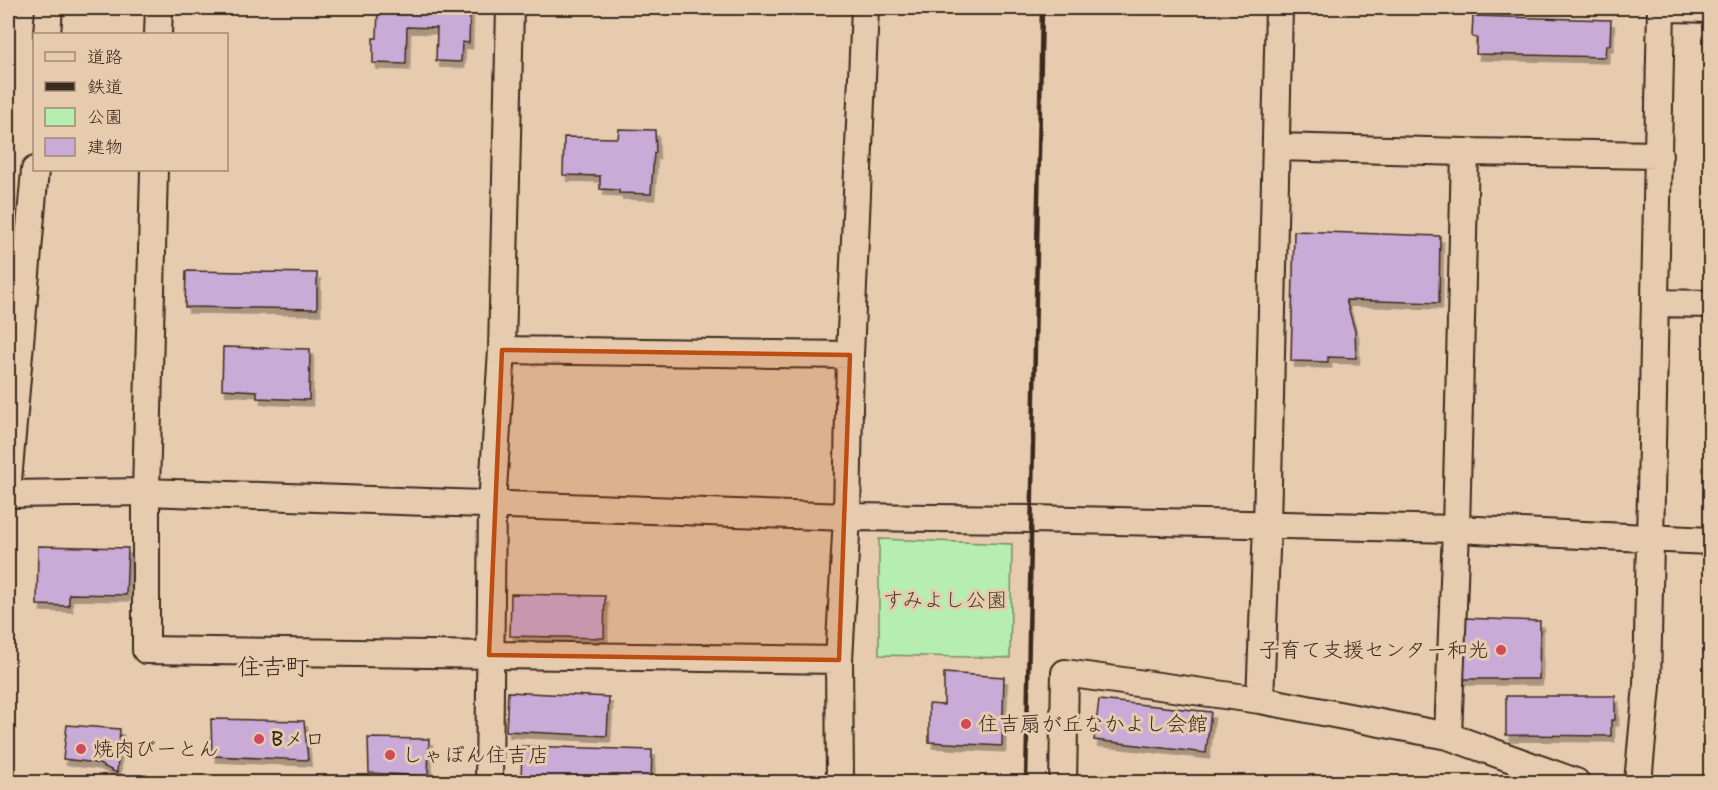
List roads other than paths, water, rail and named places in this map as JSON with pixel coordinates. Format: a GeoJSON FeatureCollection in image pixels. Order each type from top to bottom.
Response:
{"type":"FeatureCollection","features":[{"type":"Feature","properties":{"kind":"street"},"geometry":{"type":"LineString","coordinates":[[47,33],[49,8]]}},
{"type":"Feature","properties":{"kind":"street"},"geometry":{"type":"LineString","coordinates":[[158,33],[159,8]]}},
{"type":"Feature","properties":{"kind":"street"},"geometry":{"type":"LineString","coordinates":[[489,783],[492,505],[502,350],[510,8]]}},
{"type":"Feature","properties":{"kind":"street"},"geometry":{"type":"LineString","coordinates":[[840,783],[839,660],[847,517],[850,355],[865,8]]}},
{"type":"Feature","properties":{"kind":"street"},"geometry":{"type":"LineString","coordinates":[[1260,700],[1267,526],[1279,8]]}},
{"type":"Feature","properties":{"kind":"street"},"geometry":{"type":"LineString","coordinates":[[1638,783],[1647,686],[1661,8]]}},
{"type":"Feature","properties":{"kind":"street"},"geometry":{"type":"LineString","coordinates":[[1674,8],[1710,9]]}},
{"type":"Feature","properties":{"kind":"street"},"geometry":{"type":"LineString","coordinates":[[1276,147],[1659,155]]}},
{"type":"Feature","properties":{"kind":"street"},"geometry":{"type":"LineString","coordinates":[[1448,736],[1456,529],[1465,152]]}},
{"type":"Feature","properties":{"kind":"street"},"geometry":{"type":"LineString","coordinates":[[8,481],[17,273],[35,171]]}},
{"type":"Feature","properties":{"kind":"street"},"geometry":{"type":"LineString","coordinates":[[154,171],[146,492],[146,650],[839,660]]}},
{"type":"Feature","properties":{"kind":"street"},"geometry":{"type":"LineString","coordinates":[[1655,303],[1710,304]]}},
{"type":"Feature","properties":{"kind":"street"},"geometry":{"type":"LineString","coordinates":[[502,350],[850,355]]}},
{"type":"Feature","properties":{"kind":"street"},"geometry":{"type":"LineString","coordinates":[[8,494],[146,492],[847,517],[1456,529],[1710,541]]}},
{"type":"Feature","properties":{"kind":"street"},"geometry":{"type":"LineString","coordinates":[[1063,783],[1065,674],[1260,700],[1448,736],[1576,783]]}},
{"type":"Feature","properties":{"kind":"railway"},"geometry":{"type":"LineString","coordinates":[[1026,782],[1042,8]]}},
{"type":"Feature","properties":{"kind":"place","name":"子育て支援センター和光"},"geometry":{"type":"Point","coordinates":[1501,650]}},
{"type":"Feature","properties":{"kind":"place","name":"住吉扇が丘なかよし会館"},"geometry":{"type":"Point","coordinates":[966,724]}},
{"type":"Feature","properties":{"kind":"place","name":"Bメロ"},"geometry":{"type":"Point","coordinates":[259,739]}},
{"type":"Feature","properties":{"kind":"place","name":"焼肉びーとん"},"geometry":{"type":"Point","coordinates":[81,749]}},
{"type":"Feature","properties":{"kind":"place","name":"しゃぼん住吉店"},"geometry":{"type":"Point","coordinates":[390,755]}},
{"type":"Feature","properties":{"kind":"district","name":"住吉町"},"geometry":{"type":"Point","coordinates":[273,667]}},
{"type":"Feature","properties":{"kind":"park label","name":"すみよし公園"},"geometry":{"type":"Point","coordinates":[945,600]}}]}
